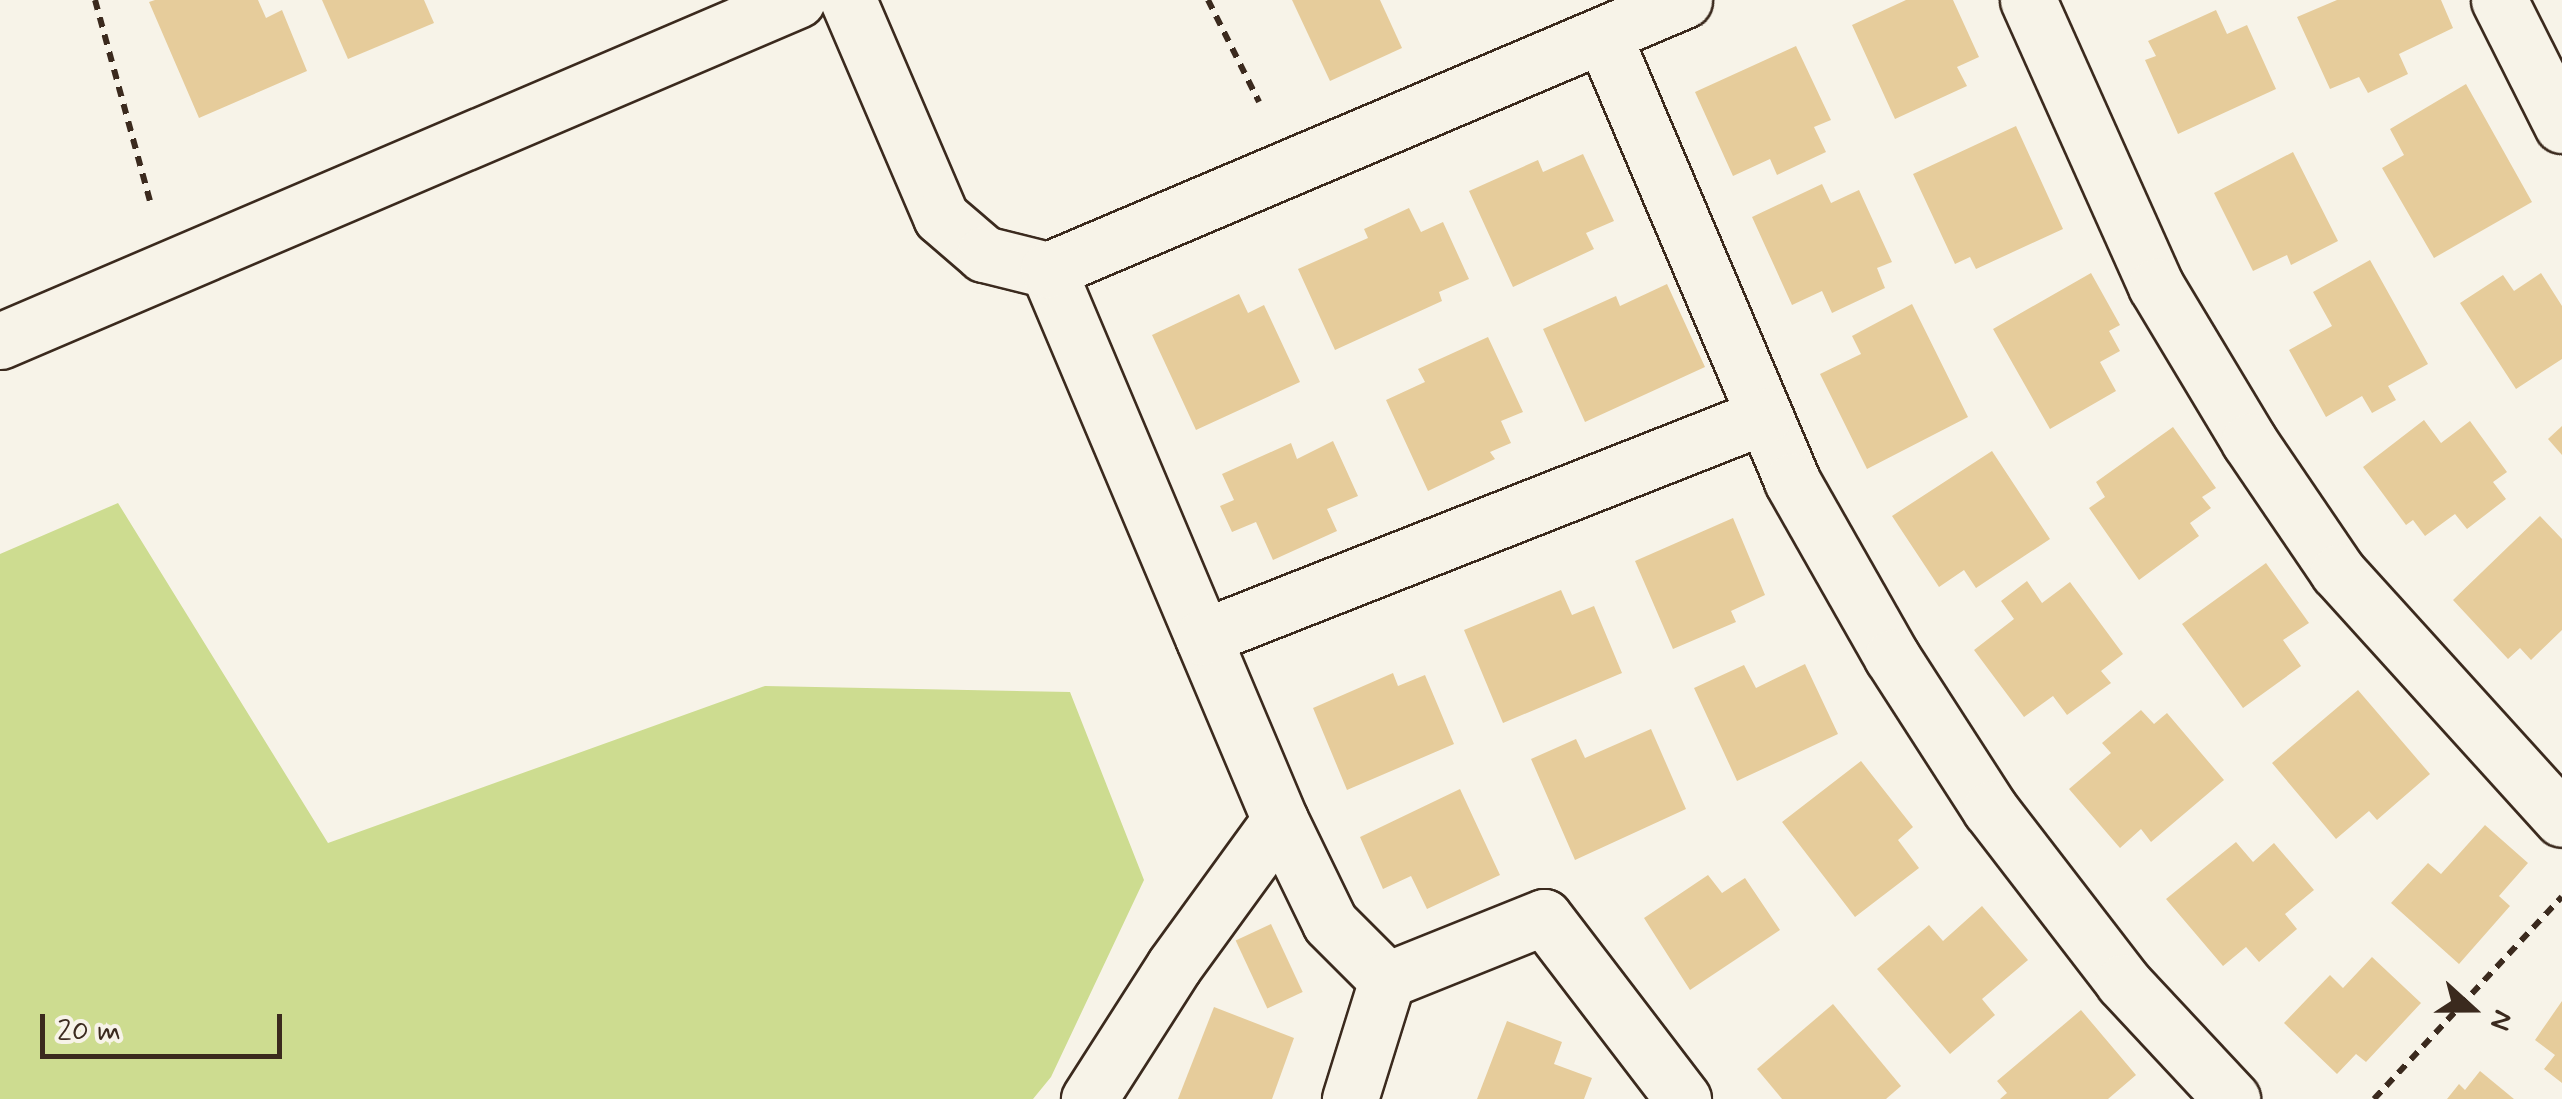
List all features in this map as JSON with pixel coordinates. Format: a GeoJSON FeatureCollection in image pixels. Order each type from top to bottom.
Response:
{"type":"FeatureCollection","features":[{"type":"Feature","properties":{"kind":"street"},"geometry":{"type":"LineString","coordinates":[[0,341],[798,0]]}},
{"type":"Feature","properties":{"kind":"street"},"geometry":{"type":"LineString","coordinates":[[848,0],[940,217],[984,254],[1048,270],[1684,0]]}},
{"type":"Feature","properties":{"kind":"street"},"geometry":{"type":"LineString","coordinates":[[2028,0],[2156,286],[2248,441],[2338,572],[2562,819]]}},
{"type":"Feature","properties":{"kind":"street"},"geometry":{"type":"LineString","coordinates":[[2499,0],[2562,125]]}},
{"type":"Feature","properties":{"kind":"street"},"geometry":{"type":"LineString","coordinates":[[1603,34],[1792,482],[1882,641],[1990,809],[2123,982],[2232,1099]]}},
{"type":"Feature","properties":{"kind":"street"},"geometry":{"type":"LineString","coordinates":[[1048,270],[1280,820],[1330,923],[1387,980]]}},
{"type":"Feature","properties":{"kind":"street"},"geometry":{"type":"LineString","coordinates":[[1203,637],[1764,416]]}},
{"type":"Feature","properties":{"kind":"street"},"geometry":{"type":"LineString","coordinates":[[1089,1099],[1174,966],[1280,820]]}},
{"type":"Feature","properties":{"kind":"street"},"geometry":{"type":"LineString","coordinates":[[1387,980],[1544,917],[1683,1099]]}},
{"type":"Feature","properties":{"kind":"street"},"geometry":{"type":"LineString","coordinates":[[1350,1099],[1387,980]]}},
{"type":"Feature","properties":{"kind":"path"},"geometry":{"type":"LineString","coordinates":[[95,0],[169,270]]}},
{"type":"Feature","properties":{"kind":"path"},"geometry":{"type":"LineString","coordinates":[[1208,0],[1290,166]]}},
{"type":"Feature","properties":{"kind":"path"},"geometry":{"type":"LineString","coordinates":[[2374,1099],[2562,898]]}},
{"type":"Feature","properties":{"kind":"green space"},"geometry":{"type":"Polygon","coordinates":[[[118,503],[328,843],[765,686],[1070,692],[1144,880],[1051,1077],[1033,1099],[0,1099],[0,554],[118,503]]]}},
{"type":"Feature","properties":{"kind":"building"},"geometry":{"type":"Polygon","coordinates":[[[258,0],[266,18],[282,10],[307,71],[199,118],[149,2],[258,0]]]}},
{"type":"Feature","properties":{"kind":"building"},"geometry":{"type":"Polygon","coordinates":[[[322,0],[424,0],[434,23],[348,59],[322,0]]]}},
{"type":"Feature","properties":{"kind":"building"},"geometry":{"type":"Polygon","coordinates":[[[1292,0],[1380,0],[1402,48],[1330,81],[1292,0]]]}},
{"type":"Feature","properties":{"kind":"building"},"geometry":{"type":"Polygon","coordinates":[[[1906,0],[1953,0],[1979,57],[1957,67],[1967,86],[1895,119],[1852,25],[1906,0]]]}},
{"type":"Feature","properties":{"kind":"building"},"geometry":{"type":"Polygon","coordinates":[[[2337,0],[2441,0],[2453,28],[2399,54],[2408,74],[2368,93],[2359,77],[2330,89],[2297,17],[2337,0]]]}},
{"type":"Feature","properties":{"kind":"building"},"geometry":{"type":"Polygon","coordinates":[[[2216,10],[2227,34],[2247,25],[2276,89],[2178,134],[2145,60],[2156,56],[2148,41],[2216,10]]]}},
{"type":"Feature","properties":{"kind":"building"},"geometry":{"type":"Polygon","coordinates":[[[1796,46],[1831,120],[1814,127],[1826,152],[1777,175],[1770,159],[1733,176],[1695,92],[1796,46]]]}},
{"type":"Feature","properties":{"kind":"building"},"geometry":{"type":"Polygon","coordinates":[[[2466,84],[2532,202],[2434,258],[2382,168],[2404,155],[2390,129],[2466,84]]]}},
{"type":"Feature","properties":{"kind":"building"},"geometry":{"type":"Polygon","coordinates":[[[2016,126],[2063,229],[1976,269],[1970,257],[1955,264],[1913,174],[2016,126]]]}},
{"type":"Feature","properties":{"kind":"building"},"geometry":{"type":"Polygon","coordinates":[[[2293,152],[2338,241],[2291,265],[2287,255],[2253,271],[2214,193],[2293,152]]]}},
{"type":"Feature","properties":{"kind":"building"},"geometry":{"type":"Polygon","coordinates":[[[1583,154],[1614,221],[1586,233],[1594,249],[1513,287],[1469,191],[1538,160],[1543,172],[1583,154]]]}},
{"type":"Feature","properties":{"kind":"building"},"geometry":{"type":"Polygon","coordinates":[[[1822,184],[1831,203],[1859,190],[1892,262],[1877,268],[1885,288],[1832,313],[1822,291],[1792,305],[1752,217],[1822,184]]]}},
{"type":"Feature","properties":{"kind":"building"},"geometry":{"type":"Polygon","coordinates":[[[1409,208],[1421,232],[1443,222],[1469,279],[1439,292],[1442,301],[1335,350],[1298,269],[1368,238],[1364,229],[1409,208]]]}},
{"type":"Feature","properties":{"kind":"building"},"geometry":{"type":"Polygon","coordinates":[[[2370,260],[2428,364],[2388,386],[2396,400],[2372,413],[2362,396],[2326,417],[2289,350],[2332,326],[2313,292],[2370,260]]]}},
{"type":"Feature","properties":{"kind":"building"},"geometry":{"type":"Polygon","coordinates":[[[2091,273],[2120,325],[2109,331],[2120,351],[2100,362],[2116,391],[2050,429],[1993,329],[2091,273]]]}},
{"type":"Feature","properties":{"kind":"building"},"geometry":{"type":"Polygon","coordinates":[[[2541,273],[2562,306],[2562,359],[2516,389],[2460,303],[2503,275],[2514,291],[2541,273]]]}},
{"type":"Feature","properties":{"kind":"building"},"geometry":{"type":"Polygon","coordinates":[[[1667,284],[1705,367],[1585,422],[1543,329],[1616,296],[1620,306],[1667,284]]]}},
{"type":"Feature","properties":{"kind":"building"},"geometry":{"type":"Polygon","coordinates":[[[1239,294],[1248,313],[1264,305],[1300,382],[1196,430],[1152,335],[1239,294]]]}},
{"type":"Feature","properties":{"kind":"building"},"geometry":{"type":"Polygon","coordinates":[[[1912,304],[1968,417],[1867,469],[1820,374],[1861,354],[1852,336],[1912,304]]]}},
{"type":"Feature","properties":{"kind":"building"},"geometry":{"type":"Polygon","coordinates":[[[1488,337],[1523,412],[1501,421],[1511,443],[1490,452],[1495,459],[1428,491],[1386,400],[1425,382],[1418,369],[1488,337]]]}},
{"type":"Feature","properties":{"kind":"building"},"geometry":{"type":"Polygon","coordinates":[[[2424,420],[2441,443],[2470,421],[2507,472],[2493,482],[2506,499],[2467,529],[2455,514],[2425,536],[2413,520],[2406,525],[2363,467],[2424,420]]]}},
{"type":"Feature","properties":{"kind":"building"},"geometry":{"type":"Polygon","coordinates":[[[2562,426],[2562,455],[2548,439],[2562,426]]]}},
{"type":"Feature","properties":{"kind":"building"},"geometry":{"type":"Polygon","coordinates":[[[2173,427],[2216,488],[2202,497],[2211,508],[2190,523],[2199,536],[2139,580],[2089,508],[2105,497],[2096,482],[2173,427]]]}},
{"type":"Feature","properties":{"kind":"building"},"geometry":{"type":"Polygon","coordinates":[[[1333,441],[1358,496],[1327,509],[1337,531],[1273,560],[1256,522],[1232,532],[1220,506],[1234,500],[1222,474],[1291,443],[1297,459],[1333,441]]]}},
{"type":"Feature","properties":{"kind":"building"},"geometry":{"type":"Polygon","coordinates":[[[1992,451],[2050,539],[1976,588],[1964,570],[1939,587],[1892,516],[1992,451]]]}},
{"type":"Feature","properties":{"kind":"building"},"geometry":{"type":"Polygon","coordinates":[[[2540,516],[2562,539],[2562,630],[2531,660],[2520,648],[2508,659],[2453,600],[2540,516]]]}},
{"type":"Feature","properties":{"kind":"building"},"geometry":{"type":"Polygon","coordinates":[[[1733,518],[1765,595],[1731,611],[1736,622],[1673,649],[1635,561],[1733,518]]]}},
{"type":"Feature","properties":{"kind":"building"},"geometry":{"type":"Polygon","coordinates":[[[2266,563],[2309,623],[2283,640],[2301,666],[2243,708],[2182,624],[2266,563]]]}},
{"type":"Feature","properties":{"kind":"building"},"geometry":{"type":"Polygon","coordinates":[[[2027,581],[2042,603],[2070,582],[2123,654],[2101,671],[2111,683],[2067,715],[2053,696],[2024,717],[1974,650],[2014,619],[2001,601],[2027,581]]]}},
{"type":"Feature","properties":{"kind":"building"},"geometry":{"type":"Polygon","coordinates":[[[1561,590],[1572,615],[1594,606],[1622,673],[1503,723],[1464,630],[1561,590]]]}},
{"type":"Feature","properties":{"kind":"building"},"geometry":{"type":"Polygon","coordinates":[[[1805,664],[1838,734],[1737,781],[1694,688],[1744,665],[1756,688],[1805,664]]]}},
{"type":"Feature","properties":{"kind":"building"},"geometry":{"type":"Polygon","coordinates":[[[1393,673],[1398,686],[1425,675],[1454,744],[1347,790],[1313,708],[1393,673]]]}},
{"type":"Feature","properties":{"kind":"building"},"geometry":{"type":"Polygon","coordinates":[[[2358,690],[2430,774],[2377,820],[2369,811],[2336,839],[2272,763],[2358,690]]]}},
{"type":"Feature","properties":{"kind":"building"},"geometry":{"type":"Polygon","coordinates":[[[2141,710],[2154,724],[2167,713],[2224,780],[2151,842],[2141,829],[2120,848],[2069,789],[2111,753],[2102,743],[2141,710]]]}},
{"type":"Feature","properties":{"kind":"building"},"geometry":{"type":"Polygon","coordinates":[[[1651,729],[1686,809],[1575,860],[1531,759],[1576,739],[1585,758],[1651,729]]]}},
{"type":"Feature","properties":{"kind":"building"},"geometry":{"type":"Polygon","coordinates":[[[1861,761],[1913,827],[1898,840],[1919,868],[1855,917],[1782,822],[1861,761]]]}},
{"type":"Feature","properties":{"kind":"building"},"geometry":{"type":"Polygon","coordinates":[[[1460,789],[1500,875],[1427,909],[1411,876],[1383,889],[1360,837],[1460,789]]]}},
{"type":"Feature","properties":{"kind":"building"},"geometry":{"type":"Polygon","coordinates":[[[2485,825],[2528,863],[2499,896],[2510,906],[2459,964],[2391,903],[2428,863],[2441,874],[2485,825]]]}},
{"type":"Feature","properties":{"kind":"building"},"geometry":{"type":"Polygon","coordinates":[[[2236,842],[2253,862],[2274,843],[2314,890],[2285,914],[2297,929],[2259,962],[2246,947],[2223,966],[2166,899],[2236,842]]]}},
{"type":"Feature","properties":{"kind":"building"},"geometry":{"type":"Polygon","coordinates":[[[1708,875],[1722,893],[1745,878],[1780,930],[1690,990],[1644,918],[1708,875]]]}},
{"type":"Feature","properties":{"kind":"building"},"geometry":{"type":"Polygon","coordinates":[[[1982,906],[2028,960],[1982,999],[1995,1015],[1950,1054],[1877,969],[1929,925],[1943,941],[1982,906]]]}},
{"type":"Feature","properties":{"kind":"building"},"geometry":{"type":"Polygon","coordinates":[[[1271,924],[1303,992],[1267,1008],[1236,940],[1271,924]]]}},
{"type":"Feature","properties":{"kind":"building"},"geometry":{"type":"Polygon","coordinates":[[[2372,957],[2421,1003],[2366,1062],[2356,1054],[2337,1074],[2284,1023],[2330,975],[2343,988],[2372,957]]]}},
{"type":"Feature","properties":{"kind":"building"},"geometry":{"type":"Polygon","coordinates":[[[2562,1001],[2562,1083],[2544,1069],[2555,1055],[2535,1040],[2562,1001]]]}},
{"type":"Feature","properties":{"kind":"building"},"geometry":{"type":"Polygon","coordinates":[[[1833,1004],[1901,1086],[1886,1099],[1782,1099],[1757,1069],[1833,1004]]]}},
{"type":"Feature","properties":{"kind":"building"},"geometry":{"type":"Polygon","coordinates":[[[1214,1007],[1294,1038],[1272,1099],[1178,1099],[1214,1007]]]}},
{"type":"Feature","properties":{"kind":"building"},"geometry":{"type":"Polygon","coordinates":[[[2081,1010],[2136,1075],[2108,1099],[2000,1099],[2007,1093],[1997,1081],[2081,1010]]]}},
{"type":"Feature","properties":{"kind":"building"},"geometry":{"type":"Polygon","coordinates":[[[1507,1021],[1562,1042],[1554,1064],[1592,1078],[1584,1099],[1477,1099],[1507,1021]]]}},
{"type":"Feature","properties":{"kind":"building"},"geometry":{"type":"Polygon","coordinates":[[[2480,1071],[2514,1099],[2447,1099],[2459,1084],[2465,1090],[2480,1071]]]}}]}
